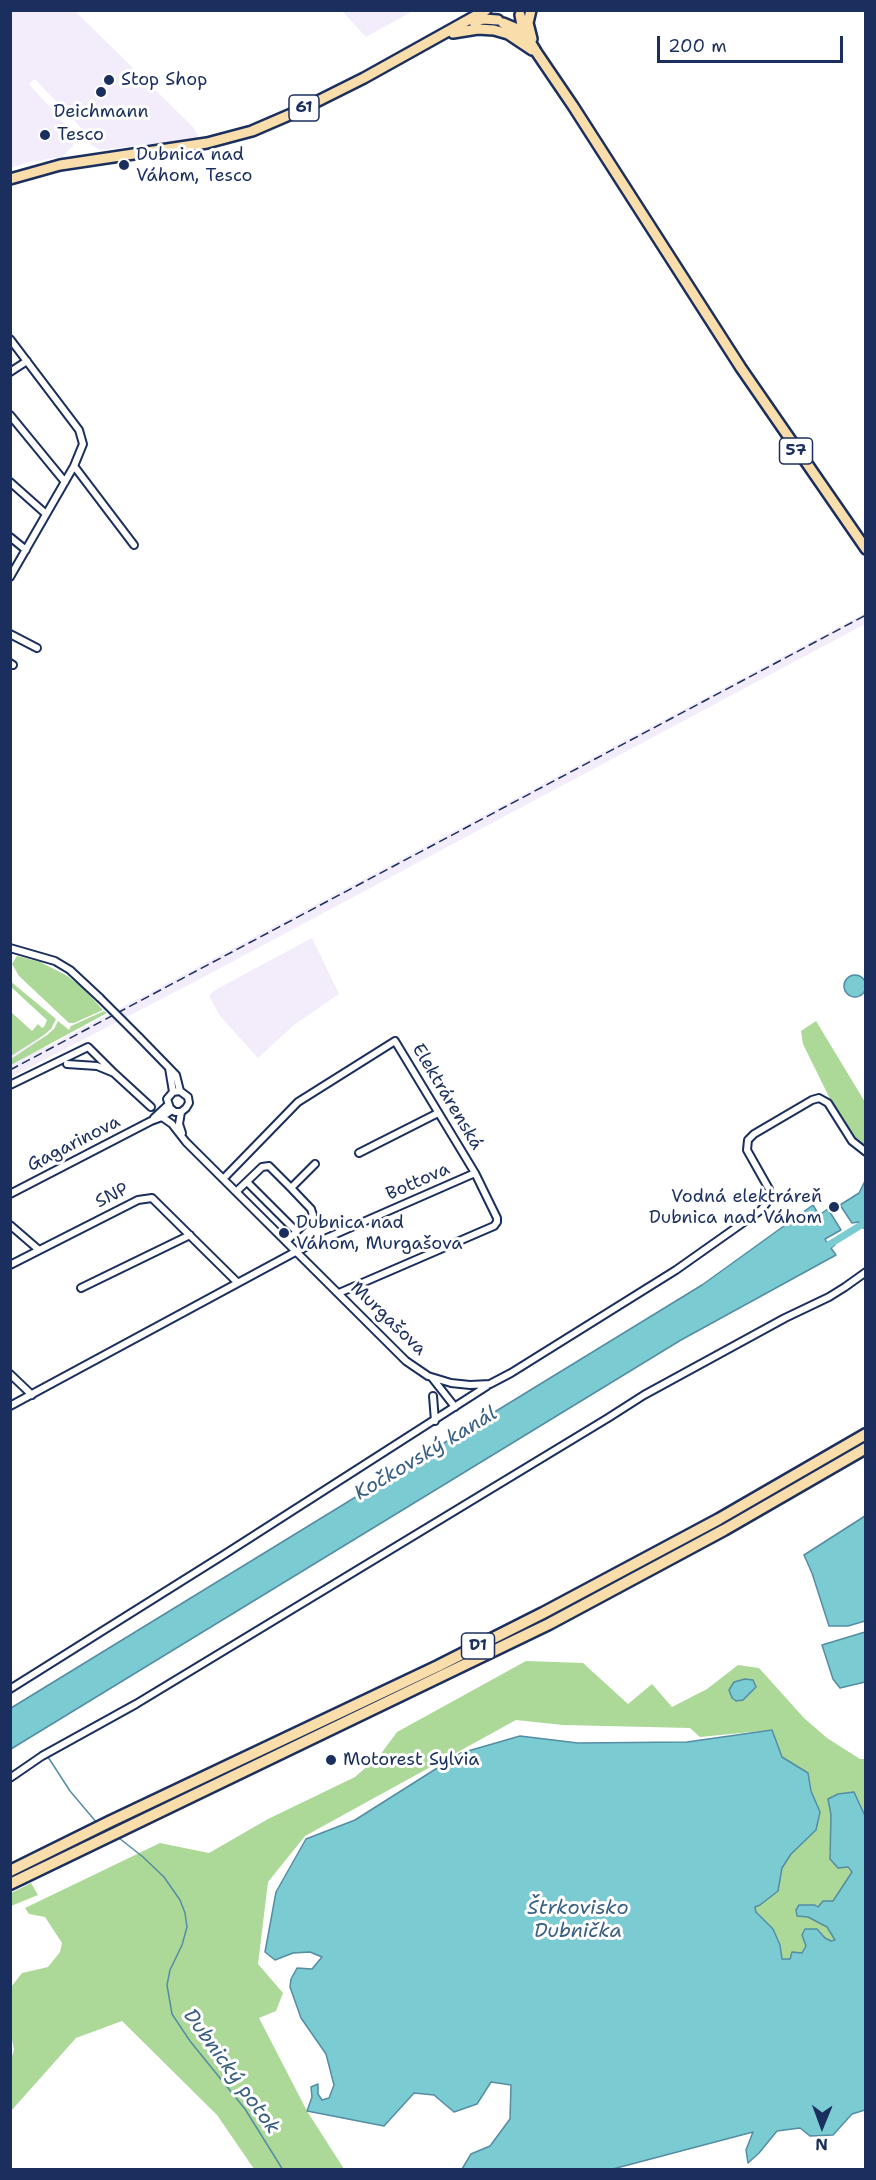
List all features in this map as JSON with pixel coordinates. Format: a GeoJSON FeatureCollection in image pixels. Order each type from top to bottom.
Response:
{"type":"FeatureCollection","features":[{"type":"Feature","properties":{"kind":"highway","name":"D1"},"geometry":{"type":"LineString","coordinates":[[10,1871],[386,1691],[543,1613],[710,1524],[866,1434]]}},
{"type":"Feature","properties":{"kind":"highway","name":"D1"},"geometry":{"type":"LineString","coordinates":[[10,1884],[549,1624],[713,1536],[866,1448]]}},
{"type":"Feature","properties":{"kind":"main road","name":"61"},"geometry":{"type":"LineString","coordinates":[[10,179],[60,165],[207,143],[273,123],[364,78],[486,10]]}},
{"type":"Feature","properties":{"kind":"main road"},"geometry":{"type":"LineString","coordinates":[[493,10],[501,21]]}},
{"type":"Feature","properties":{"kind":"main road"},"geometry":{"type":"LineString","coordinates":[[531,10],[529,27],[537,53]]}},
{"type":"Feature","properties":{"kind":"main road","name":"61"},"geometry":{"type":"LineString","coordinates":[[457,27],[483,20],[511,22],[521,13]]}},
{"type":"Feature","properties":{"kind":"main road","name":"57"},"geometry":{"type":"LineString","coordinates":[[521,13],[523,30],[537,53],[747,377],[866,549]]}},
{"type":"Feature","properties":{"kind":"main road","name":"57"},"geometry":{"type":"LineString","coordinates":[[501,21],[515,28],[537,53]]}},
{"type":"Feature","properties":{"kind":"main road"},"geometry":{"type":"LineString","coordinates":[[444,34],[478,29],[494,30],[518,39],[537,53]]}},
{"type":"Feature","properties":{"kind":"street"},"geometry":{"type":"LineString","coordinates":[[10,339],[79,430],[83,444],[65,482],[10,577]]}},
{"type":"Feature","properties":{"kind":"street"},"geometry":{"type":"LineString","coordinates":[[10,372],[27,361]]}},
{"type":"Feature","properties":{"kind":"street"},"geometry":{"type":"LineString","coordinates":[[10,416],[65,482]]}},
{"type":"Feature","properties":{"kind":"street"},"geometry":{"type":"LineString","coordinates":[[74,465],[134,545]]}},
{"type":"Feature","properties":{"kind":"street"},"geometry":{"type":"LineString","coordinates":[[10,482],[46,514]]}},
{"type":"Feature","properties":{"kind":"street"},"geometry":{"type":"LineString","coordinates":[[10,537],[26,550]]}},
{"type":"Feature","properties":{"kind":"street"},"geometry":{"type":"LineString","coordinates":[[10,634],[37,648]]}},
{"type":"Feature","properties":{"kind":"street"},"geometry":{"type":"LineString","coordinates":[[10,948],[56,961],[70,970],[176,1075],[176,1091]]}},
{"type":"Feature","properties":{"kind":"street","name":"Elektrárenská"},"geometry":{"type":"LineString","coordinates":[[224,1178],[298,1102],[395,1041],[475,1173]]}},
{"type":"Feature","properties":{"kind":"street"},"geometry":{"type":"LineString","coordinates":[[10,1085],[88,1047],[151,1107]]}},
{"type":"Feature","properties":{"kind":"street"},"geometry":{"type":"LineString","coordinates":[[67,1064],[97,1066],[114,1072]]}},
{"type":"Feature","properties":{"kind":"street"},"geometry":{"type":"LineString","coordinates":[[172,1124],[168,1096],[176,1091],[186,1094],[189,1100],[188,1106],[181,1112],[180,1130],[186,1142]]}},
{"type":"Feature","properties":{"kind":"street","name":"Murgašova"},"geometry":{"type":"LineString","coordinates":[[162,1118],[172,1124],[186,1142],[400,1356],[432,1378],[460,1384],[490,1384],[525,1365],[657,1282],[761,1210],[770,1197],[767,1184],[747,1150],[748,1140],[754,1134],[802,1106],[817,1098],[826,1101],[852,1141],[866,1152]]}},
{"type":"Feature","properties":{"kind":"street"},"geometry":{"type":"LineString","coordinates":[[171,1109],[181,1112]]}},
{"type":"Feature","properties":{"kind":"street","name":"Gagarinova"},"geometry":{"type":"LineString","coordinates":[[151,1121],[162,1118],[171,1109]]}},
{"type":"Feature","properties":{"kind":"street","name":"Gagarinova"},"geometry":{"type":"LineString","coordinates":[[10,1194],[171,1109]]}},
{"type":"Feature","properties":{"kind":"street"},"geometry":{"type":"LineString","coordinates":[[359,1153],[438,1113]]}},
{"type":"Feature","properties":{"kind":"street"},"geometry":{"type":"LineString","coordinates":[[291,1188],[315,1164]]}},
{"type":"Feature","properties":{"kind":"street"},"geometry":{"type":"LineString","coordinates":[[237,1191],[262,1167],[269,1166],[311,1209],[312,1215],[287,1241]]}},
{"type":"Feature","properties":{"kind":"street","name":"Bottova"},"geometry":{"type":"LineString","coordinates":[[10,1406],[297,1251],[475,1173],[497,1218],[494,1226],[339,1293]]}},
{"type":"Feature","properties":{"kind":"street"},"geometry":{"type":"LineString","coordinates":[[247,1182],[296,1231]]}},
{"type":"Feature","properties":{"kind":"street","name":"SNP"},"geometry":{"type":"LineString","coordinates":[[10,1264],[145,1198],[152,1198],[238,1283]]}},
{"type":"Feature","properties":{"kind":"street"},"geometry":{"type":"LineString","coordinates":[[10,1225],[39,1250]]}},
{"type":"Feature","properties":{"kind":"street"},"geometry":{"type":"LineString","coordinates":[[81,1288],[190,1235]]}},
{"type":"Feature","properties":{"kind":"street"},"geometry":{"type":"LineString","coordinates":[[10,1778],[42,1756],[136,1704],[644,1395],[845,1287],[866,1272]]}},
{"type":"Feature","properties":{"kind":"street"},"geometry":{"type":"LineString","coordinates":[[10,1374],[32,1395]]}},
{"type":"Feature","properties":{"kind":"street"},"geometry":{"type":"LineString","coordinates":[[432,1378],[455,1407]]}},
{"type":"Feature","properties":{"kind":"street"},"geometry":{"type":"LineString","coordinates":[[13,1687],[490,1384]]}},
{"type":"Feature","properties":{"kind":"street"},"geometry":{"type":"LineString","coordinates":[[433,1396],[435,1420]]}},
{"type":"Feature","properties":{"kind":"shaded area"},"geometry":{"type":"Polygon","coordinates":[[[10,11],[75,11],[193,127],[199,138],[102,150],[96,148],[90,144],[82,129],[35,79],[29,84],[69,129],[73,146],[62,157],[29,162],[11,168],[10,11]]]}},
{"type":"Feature","properties":{"kind":"shaded area"},"geometry":{"type":"Polygon","coordinates":[[[342,11],[413,11],[366,37],[342,11]]]}},
{"type":"Feature","properties":{"kind":"shaded area"},"geometry":{"type":"Polygon","coordinates":[[[865,613],[865,624],[196,981],[11,1077],[10,1046],[36,1032],[45,1048],[865,613]]]}},
{"type":"Feature","properties":{"kind":"shaded area"},"geometry":{"type":"Polygon","coordinates":[[[312,938],[339,994],[294,1025],[258,1058],[220,1016],[209,996],[215,990],[312,938]]]}},
{"type":"Feature","properties":{"kind":"green space"},"geometry":{"type":"Polygon","coordinates":[[[17,956],[40,962],[66,975],[83,988],[103,1010],[69,1023],[19,976],[12,964],[17,956]]]}},
{"type":"Feature","properties":{"kind":"green space"},"geometry":{"type":"Polygon","coordinates":[[[10,981],[56,1019],[51,1029],[44,1035],[11,1056],[11,1012],[32,1031],[38,1024],[44,1027],[47,1020],[11,987],[10,981]]]}},
{"type":"Feature","properties":{"kind":"green space"},"geometry":{"type":"Polygon","coordinates":[[[104,1011],[107,1013],[11,1065],[11,1059],[47,1035],[58,1021],[69,1030],[71,1026],[104,1011]]]}},
{"type":"Feature","properties":{"kind":"green space"},"geometry":{"type":"Polygon","coordinates":[[[816,1021],[865,1102],[865,1146],[855,1140],[830,1099],[803,1044],[801,1031],[816,1021]]]}},
{"type":"Feature","properties":{"kind":"green space"},"geometry":{"type":"Polygon","coordinates":[[[526,1661],[583,1663],[628,1704],[652,1684],[672,1707],[707,1689],[738,1665],[759,1668],[804,1718],[827,1738],[860,1759],[865,1759],[865,1816],[858,1799],[828,1799],[832,1846],[829,1853],[852,1872],[833,1901],[818,1908],[808,1917],[827,1927],[835,1940],[802,1936],[806,1946],[802,1953],[790,1959],[782,1959],[780,1945],[773,1929],[755,1910],[755,1907],[778,1891],[782,1868],[791,1854],[816,1830],[820,1812],[811,1791],[808,1774],[782,1757],[772,1730],[700,1737],[690,1728],[563,1725],[516,1720],[305,1836],[268,1882],[258,1964],[283,1993],[276,2011],[259,2018],[307,2111],[344,2169],[254,2169],[217,2115],[122,2021],[76,2038],[11,2111],[11,2059],[14,2050],[11,2034],[11,1987],[22,1973],[48,1967],[60,1952],[62,1943],[45,1917],[29,1914],[25,1908],[160,1843],[209,1853],[268,1819],[355,1777],[380,1755],[397,1732],[526,1661]]]}},
{"type":"Feature","properties":{"kind":"green space"},"geometry":{"type":"Polygon","coordinates":[[[31,1883],[38,1895],[11,1906],[11,1893],[31,1883]]]}},
{"type":"Feature","properties":{"kind":"water"},"geometry":{"type":"Polygon","coordinates":[[[851,975],[859,975],[866,982],[866,990],[859,997],[851,997],[844,990],[844,982],[851,975]]]}},
{"type":"Feature","properties":{"kind":"water"},"geometry":{"type":"Polygon","coordinates":[[[865,1181],[866,1227],[863,1228],[859,1222],[852,1223],[840,1205],[859,1193],[865,1181]]]}},
{"type":"Feature","properties":{"kind":"water","name":"Kočkovský kanál"},"geometry":{"type":"Polygon","coordinates":[[[813,1205],[819,1215],[828,1209],[841,1230],[825,1239],[827,1243],[832,1240],[835,1245],[831,1248],[836,1255],[681,1340],[11,1749],[11,1708],[702,1285],[813,1205]]]}},
{"type":"Feature","properties":{"kind":"water"},"geometry":{"type":"Polygon","coordinates":[[[865,1516],[865,1621],[848,1626],[829,1626],[804,1555],[865,1516]]]}},
{"type":"Feature","properties":{"kind":"water"},"geometry":{"type":"Polygon","coordinates":[[[865,1632],[865,1682],[840,1688],[833,1679],[822,1645],[865,1632]]]}},
{"type":"Feature","properties":{"kind":"water"},"geometry":{"type":"Polygon","coordinates":[[[745,1679],[753,1680],[756,1687],[743,1700],[736,1701],[729,1690],[734,1682],[745,1679]]]}},
{"type":"Feature","properties":{"kind":"water","name":"Štrkovisko Dubnička"},"geometry":{"type":"Polygon","coordinates":[[[772,1730],[782,1757],[808,1773],[811,1791],[820,1812],[816,1830],[791,1854],[782,1868],[778,1891],[755,1907],[756,1912],[773,1929],[780,1945],[782,1959],[790,1959],[792,1952],[802,1953],[806,1946],[802,1935],[805,1929],[817,1929],[825,1938],[835,1940],[827,1927],[808,1917],[797,1916],[796,1910],[799,1905],[818,1907],[823,1901],[833,1901],[852,1872],[848,1867],[838,1868],[830,1859],[831,1815],[828,1799],[838,1794],[854,1792],[865,1816],[865,2110],[852,2114],[833,2135],[810,2136],[800,2128],[777,2131],[748,2163],[746,2150],[753,2132],[609,2170],[462,2169],[471,2154],[490,2146],[510,2119],[511,2085],[491,2082],[477,2104],[454,2112],[434,2095],[414,2093],[384,2126],[307,2111],[312,2097],[311,2087],[318,2084],[318,2094],[322,2100],[329,2098],[334,2085],[326,2054],[301,2018],[290,1987],[291,1979],[297,1968],[312,1969],[322,1957],[310,1952],[293,1953],[275,1960],[265,1952],[276,1892],[306,1839],[355,1820],[461,1753],[520,1736],[578,1743],[687,1742],[772,1730]]]}},
{"type":"Feature","properties":{"kind":"waterway","name":"Kočkovský kanál"},"geometry":{"type":"LineString","coordinates":[[827,1246],[866,1222]]}},
{"type":"Feature","properties":{"kind":"waterway","name":"Dubnický potok"},"geometry":{"type":"LineString","coordinates":[[48,1757],[70,1791],[97,1823]]}},
{"type":"Feature","properties":{"kind":"waterway","name":"Dubnický potok"},"geometry":{"type":"LineString","coordinates":[[119,1838],[164,1877],[180,1900],[185,1913],[187,1927],[182,1945],[170,1970],[167,1985],[172,2014],[190,2041],[245,2109],[283,2170]]}},
{"type":"Feature","properties":{"kind":"railway"},"geometry":{"type":"LineString","coordinates":[[10,1070],[866,615]]}},
{"type":"Feature","properties":{"kind":"place","name":"Stop Shop"},"geometry":{"type":"Point","coordinates":[109,80]}},
{"type":"Feature","properties":{"kind":"place","name":"Deichmann"},"geometry":{"type":"Point","coordinates":[101,92]}},
{"type":"Feature","properties":{"kind":"place","name":"Tesco"},"geometry":{"type":"Point","coordinates":[45,135]}},
{"type":"Feature","properties":{"kind":"place","name":"Dubnica nad Váhom, Tesco"},"geometry":{"type":"Point","coordinates":[124,165]}},
{"type":"Feature","properties":{"kind":"place","name":"Vodná elektráreň Dubnica nad Váhom"},"geometry":{"type":"Point","coordinates":[834,1207]}},
{"type":"Feature","properties":{"kind":"place","name":"Dubnica nad Váhom, Murgašova"},"geometry":{"type":"Point","coordinates":[284,1233]}},
{"type":"Feature","properties":{"kind":"place","name":"Motorest Sylvia"},"geometry":{"type":"Point","coordinates":[331,1760]}}]}
